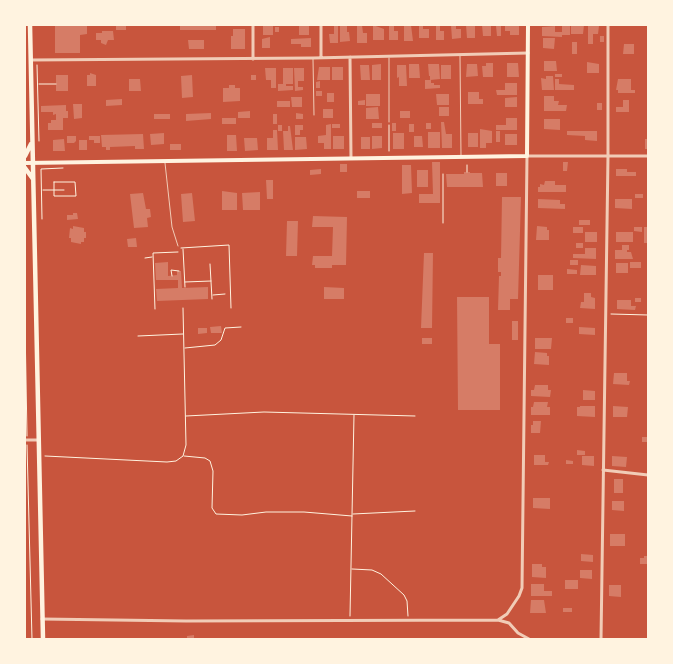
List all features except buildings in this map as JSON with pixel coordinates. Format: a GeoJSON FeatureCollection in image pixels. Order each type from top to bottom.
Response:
{"type":"FeatureCollection","features":[{"type":"Feature","properties":{"kind":"main road"},"geometry":{"type":"LineString","coordinates":[[30,25],[43,639]]}},
{"type":"Feature","properties":{"kind":"main road"},"geometry":{"type":"LineString","coordinates":[[25,163],[527,156],[528,25]]}},
{"type":"Feature","properties":{"kind":"main road"},"geometry":{"type":"LineString","coordinates":[[25,156],[33,140]]}},
{"type":"Feature","properties":{"kind":"main road"},"geometry":{"type":"LineString","coordinates":[[25,168],[31,174],[34,183]]}},
{"type":"Feature","properties":{"kind":"street"},"geometry":{"type":"LineString","coordinates":[[253,25],[253,59]]}},
{"type":"Feature","properties":{"kind":"street"},"geometry":{"type":"LineString","coordinates":[[321,25],[321,58]]}},
{"type":"Feature","properties":{"kind":"street"},"geometry":{"type":"LineString","coordinates":[[601,639],[608,25]]}},
{"type":"Feature","properties":{"kind":"street"},"geometry":{"type":"LineString","coordinates":[[30,60],[253,59],[528,53]]}},
{"type":"Feature","properties":{"kind":"street"},"geometry":{"type":"LineString","coordinates":[[350,57],[351,158]]}},
{"type":"Feature","properties":{"kind":"street"},"geometry":{"type":"LineString","coordinates":[[498,620],[507,614],[521,593],[522,588],[527,156],[648,156]]}},
{"type":"Feature","properties":{"kind":"street"},"geometry":{"type":"LineString","coordinates":[[26,440],[39,440]]}},
{"type":"Feature","properties":{"kind":"street"},"geometry":{"type":"LineString","coordinates":[[603,470],[648,475]]}},
{"type":"Feature","properties":{"kind":"street"},"geometry":{"type":"LineString","coordinates":[[42,619],[186,621],[498,620],[509,623],[518,633],[529,639]]}},
{"type":"Feature","properties":{"kind":"lane"},"geometry":{"type":"LineString","coordinates":[[460,54],[461,157]]}},
{"type":"Feature","properties":{"kind":"lane"},"geometry":{"type":"LineString","coordinates":[[389,55],[389,122]]}},
{"type":"Feature","properties":{"kind":"lane"},"geometry":{"type":"LineString","coordinates":[[313,58],[314,115]]}},
{"type":"Feature","properties":{"kind":"lane"},"geometry":{"type":"LineString","coordinates":[[165,160],[172,227],[178,247]]}},
{"type":"Feature","properties":{"kind":"path"},"geometry":{"type":"LineString","coordinates":[[37,60],[38,143]]}},
{"type":"Feature","properties":{"kind":"path"},"geometry":{"type":"LineString","coordinates":[[38,84],[56,84]]}},
{"type":"Feature","properties":{"kind":"path"},"geometry":{"type":"LineString","coordinates":[[389,122],[390,158]]}},
{"type":"Feature","properties":{"kind":"path"},"geometry":{"type":"LineString","coordinates":[[45,163],[45,168]]}},
{"type":"Feature","properties":{"kind":"path"},"geometry":{"type":"LineString","coordinates":[[467,165],[467,172]]}},
{"type":"Feature","properties":{"kind":"path"},"geometry":{"type":"LineString","coordinates":[[42,219],[41,169],[68,168]]}},
{"type":"Feature","properties":{"kind":"path"},"geometry":{"type":"LineString","coordinates":[[443,174],[443,224]]}},
{"type":"Feature","properties":{"kind":"path"},"geometry":{"type":"LineString","coordinates":[[54,182],[75,182],[76,196],[54,196],[54,190],[54,182]]}},
{"type":"Feature","properties":{"kind":"path"},"geometry":{"type":"LineString","coordinates":[[42,190],[64,190]]}},
{"type":"Feature","properties":{"kind":"path"},"geometry":{"type":"LineString","coordinates":[[178,247],[228,245],[231,308]]}},
{"type":"Feature","properties":{"kind":"path"},"geometry":{"type":"LineString","coordinates":[[183,248],[185,288]]}},
{"type":"Feature","properties":{"kind":"path"},"geometry":{"type":"LineString","coordinates":[[155,309],[153,253],[178,252]]}},
{"type":"Feature","properties":{"kind":"path"},"geometry":{"type":"LineString","coordinates":[[145,258],[153,257]]}},
{"type":"Feature","properties":{"kind":"path"},"geometry":{"type":"LineString","coordinates":[[210,264],[212,299]]}},
{"type":"Feature","properties":{"kind":"path"},"geometry":{"type":"LineString","coordinates":[[172,276],[171,270],[179,271]]}},
{"type":"Feature","properties":{"kind":"path"},"geometry":{"type":"LineString","coordinates":[[184,282],[211,281]]}},
{"type":"Feature","properties":{"kind":"path"},"geometry":{"type":"LineString","coordinates":[[212,295],[225,294]]}},
{"type":"Feature","properties":{"kind":"path"},"geometry":{"type":"LineString","coordinates":[[39,456],[167,462],[178,460],[183,456],[186,445],[183,308]]}},
{"type":"Feature","properties":{"kind":"path"},"geometry":{"type":"LineString","coordinates":[[605,314],[648,315]]}},
{"type":"Feature","properties":{"kind":"path"},"geometry":{"type":"LineString","coordinates":[[25,324],[26,440],[32,639]]}},
{"type":"Feature","properties":{"kind":"path"},"geometry":{"type":"LineString","coordinates":[[184,348],[218,344],[225,328],[240,327]]}},
{"type":"Feature","properties":{"kind":"path"},"geometry":{"type":"LineString","coordinates":[[138,336],[184,334]]}},
{"type":"Feature","properties":{"kind":"path"},"geometry":{"type":"LineString","coordinates":[[185,416],[264,412],[415,416]]}},
{"type":"Feature","properties":{"kind":"path"},"geometry":{"type":"LineString","coordinates":[[350,620],[354,415]]}},
{"type":"Feature","properties":{"kind":"path"},"geometry":{"type":"LineString","coordinates":[[183,456],[205,458],[210,461],[213,472],[212,508],[216,514],[304,512],[352,515],[415,511]]}},
{"type":"Feature","properties":{"kind":"path"},"geometry":{"type":"LineString","coordinates":[[25,528],[29,527]]}},
{"type":"Feature","properties":{"kind":"path"},"geometry":{"type":"LineString","coordinates":[[351,569],[378,572],[402,593],[407,601],[408,620]]}}]}
